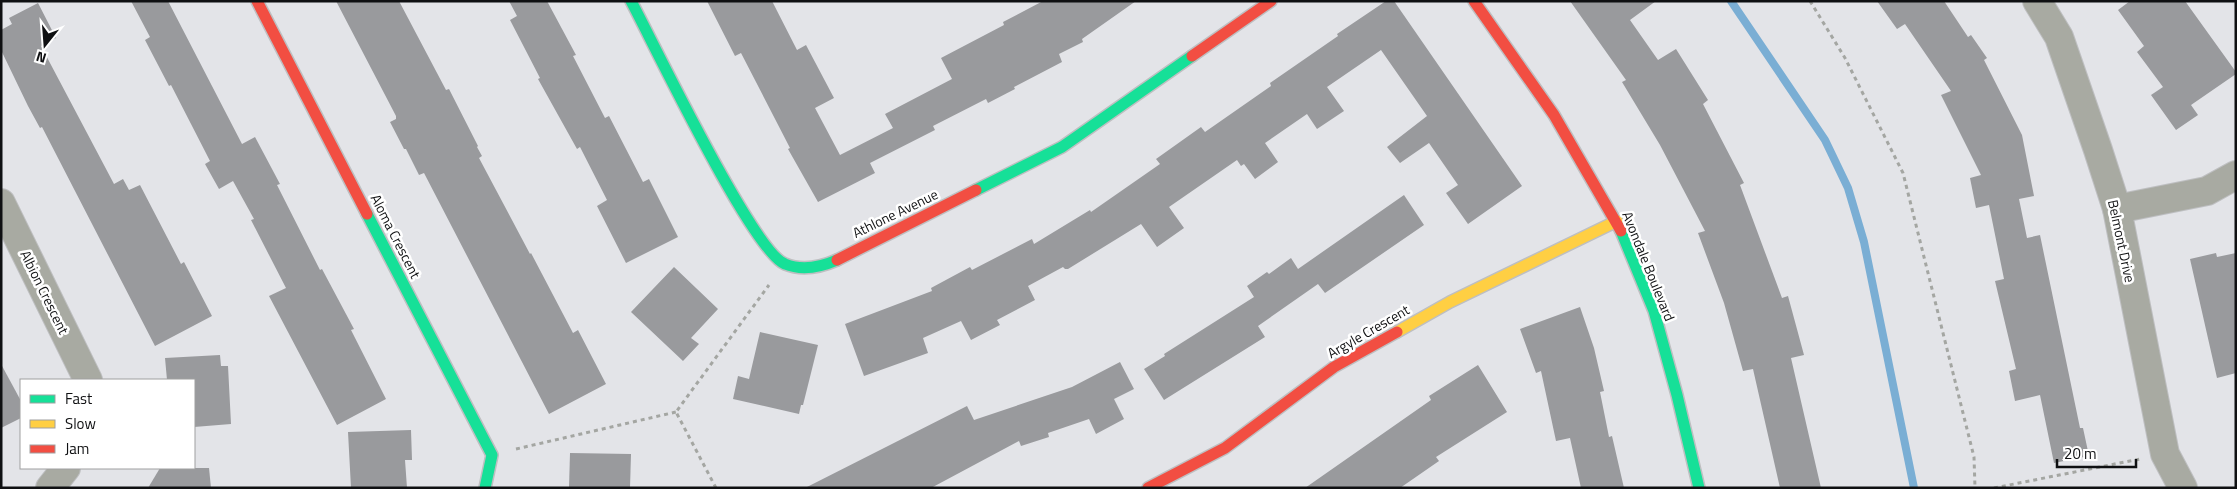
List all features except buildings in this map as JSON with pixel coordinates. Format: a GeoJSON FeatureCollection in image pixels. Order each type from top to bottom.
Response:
{"type":"FeatureCollection","features":[{"type":"Feature","properties":{"kind":"street","name":"Aloma Crescent"},"geometry":{"type":"LineString","coordinates":[[257,1],[492,455]]}},
{"type":"Feature","properties":{"kind":"street"},"geometry":{"type":"LineString","coordinates":[[631,1],[740,209],[765,245],[784,264]]}},
{"type":"Feature","properties":{"kind":"street","name":"Athlone Avenue"},"geometry":{"type":"LineString","coordinates":[[784,264],[808,268],[826,265],[1062,147],[1271,1]]}},
{"type":"Feature","properties":{"kind":"street","name":"Avondale Boulevard"},"geometry":{"type":"LineString","coordinates":[[1474,1],[1554,115],[1617,221],[1654,311],[1677,395],[1699,488]]}},
{"type":"Feature","properties":{"kind":"street","name":"Belmont Drive"},"geometry":{"type":"LineString","coordinates":[[2037,1],[2059,37],[2116,209],[2165,454],[2183,488]]}},
{"type":"Feature","properties":{"kind":"street"},"geometry":{"type":"LineString","coordinates":[[2116,209],[2207,191],[2236,174]]}},
{"type":"Feature","properties":{"kind":"street","name":"Albion Crescent"},"geometry":{"type":"LineString","coordinates":[[1,203],[88,379]]}},
{"type":"Feature","properties":{"kind":"street","name":"Argyle Crescent"},"geometry":{"type":"LineString","coordinates":[[1148,488],[1225,448],[1334,367],[1450,302],[1617,221]]}},
{"type":"Feature","properties":{"kind":"street"},"geometry":{"type":"LineString","coordinates":[[485,488],[492,455]]}},
{"type":"Feature","properties":{"kind":"street"},"geometry":{"type":"LineString","coordinates":[[50,488],[65,469]]}},
{"type":"Feature","properties":{"kind":"path"},"geometry":{"type":"LineString","coordinates":[[1810,1],[1845,58],[1904,173],[1974,457],[1975,488]]}},
{"type":"Feature","properties":{"kind":"path"},"geometry":{"type":"LineString","coordinates":[[492,455],[676,412],[784,264]]}},
{"type":"Feature","properties":{"kind":"path"},"geometry":{"type":"LineString","coordinates":[[676,412],[716,488]]}},
{"type":"Feature","properties":{"kind":"path"},"geometry":{"type":"LineString","coordinates":[[1994,488],[2165,454]]}},
{"type":"Feature","properties":{"kind":"waterway"},"geometry":{"type":"LineString","coordinates":[[1731,1],[1825,140],[1848,188],[1864,242],[1914,488]]}},
{"type":"Feature","properties":{"kind":"traffic: fast"},"geometry":{"type":"LineString","coordinates":[[631,1],[704,143],[751,224],[770,251],[785,264],[805,268],[825,265],[837,260]]}},
{"type":"Feature","properties":{"kind":"traffic: fast"},"geometry":{"type":"LineString","coordinates":[[976,190],[1062,147],[1192,56]]}},
{"type":"Feature","properties":{"kind":"traffic: fast"},"geometry":{"type":"LineString","coordinates":[[367,214],[492,455],[485,488]]}},
{"type":"Feature","properties":{"kind":"traffic: fast"},"geometry":{"type":"LineString","coordinates":[[1621,231],[1654,311],[1677,395],[1699,488]]}},
{"type":"Feature","properties":{"kind":"traffic: slow"},"geometry":{"type":"LineString","coordinates":[[1397,332],[1450,302],[1617,221]]}},
{"type":"Feature","properties":{"kind":"traffic: jam"},"geometry":{"type":"LineString","coordinates":[[257,1],[367,214]]}},
{"type":"Feature","properties":{"kind":"traffic: jam"},"geometry":{"type":"LineString","coordinates":[[1192,56],[1271,1]]}},
{"type":"Feature","properties":{"kind":"traffic: jam"},"geometry":{"type":"LineString","coordinates":[[1474,1],[1554,115],[1621,231]]}},
{"type":"Feature","properties":{"kind":"traffic: jam"},"geometry":{"type":"LineString","coordinates":[[837,260],[976,190]]}},
{"type":"Feature","properties":{"kind":"traffic: jam"},"geometry":{"type":"LineString","coordinates":[[1148,488],[1225,448],[1334,367],[1397,332]]}}]}
